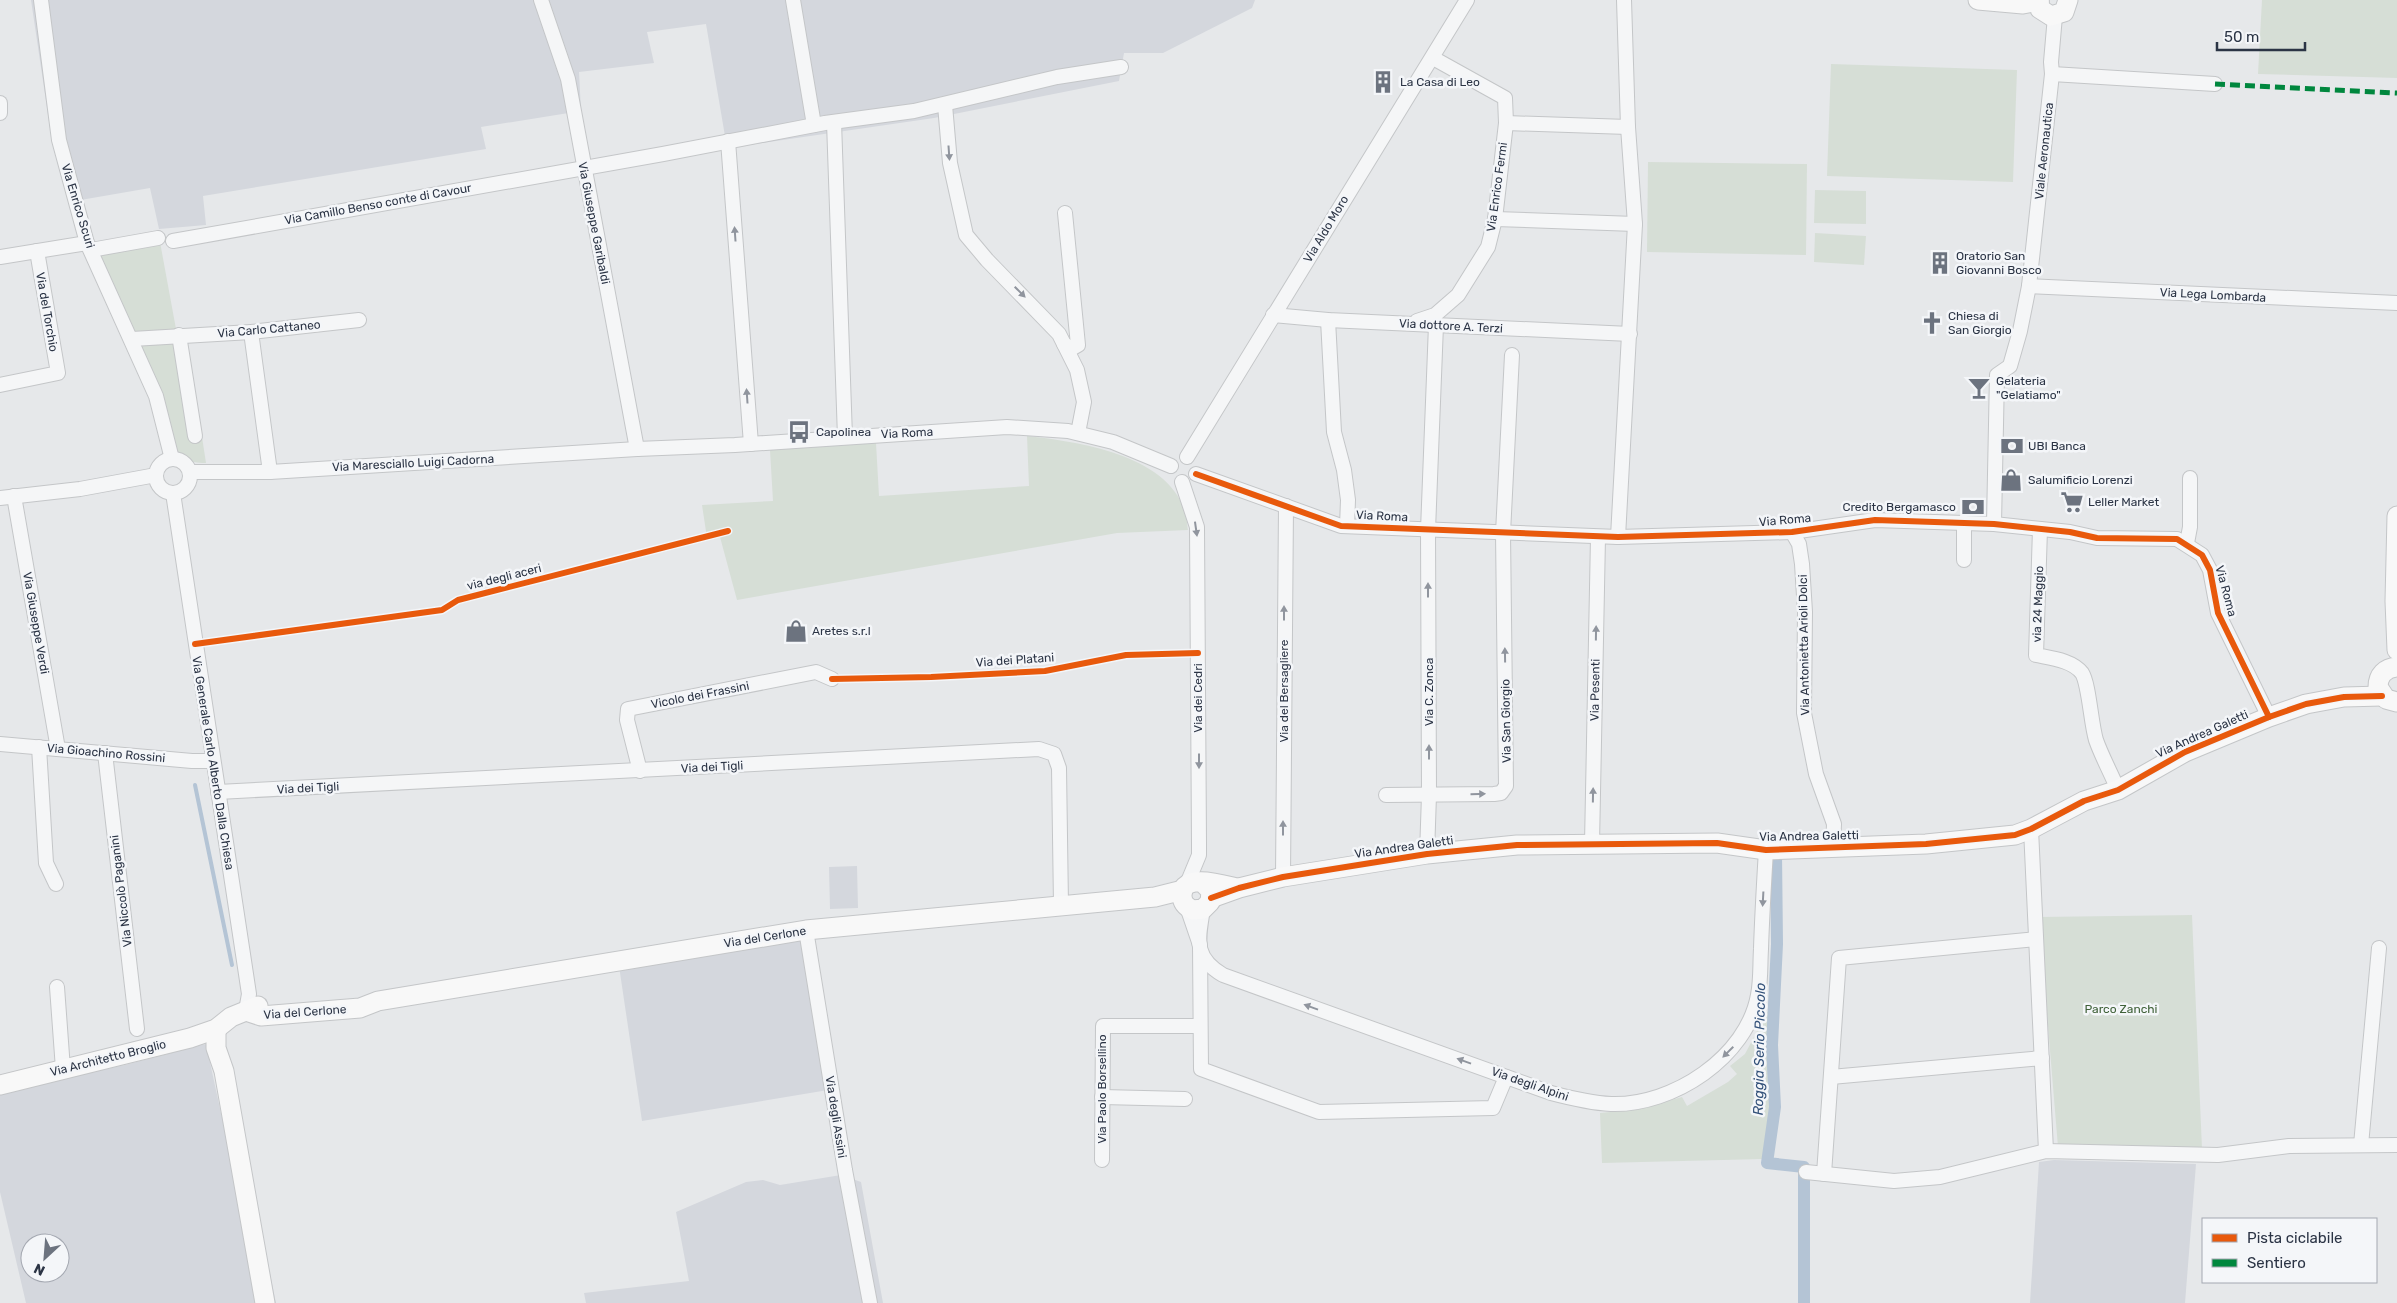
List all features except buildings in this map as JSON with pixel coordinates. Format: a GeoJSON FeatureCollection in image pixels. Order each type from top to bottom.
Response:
{"type":"FeatureCollection","features":[{"type":"Feature","properties":{"kind":"street","name":"Via Enrico Scuri"},"geometry":{"type":"LineString","coordinates":[[41,0],[59,140],[89,246],[156,396],[172,459]]}},
{"type":"Feature","properties":{"kind":"street","name":"Via Giuseppe Garibaldi"},"geometry":{"type":"LineString","coordinates":[[541,0],[568,79],[637,448]]}},
{"type":"Feature","properties":{"kind":"street"},"geometry":{"type":"LineString","coordinates":[[794,0],[814,125]]}},
{"type":"Feature","properties":{"kind":"street"},"geometry":{"type":"LineString","coordinates":[[1618,537],[1635,224],[1628,127],[1624,0]]}},
{"type":"Feature","properties":{"kind":"street"},"geometry":{"type":"LineString","coordinates":[[1978,0],[2023,4],[2039,0],[2043,13],[2055,16],[2066,9],[2068,0]]}},
{"type":"Feature","properties":{"kind":"street","name":"Via Aldo Moro"},"geometry":{"type":"LineString","coordinates":[[1187,457],[1468,1]]}},
{"type":"Feature","properties":{"kind":"street","name":"Viale Aeronautica"},"geometry":{"type":"LineString","coordinates":[[1994,524],[1997,375],[2010,366],[2020,331],[2029,286],[2052,74],[2051,62],[2055,16]]}},
{"type":"Feature","properties":{"kind":"street","name":"Via Enrico Fermi"},"geometry":{"type":"LineString","coordinates":[[1411,323],[1435,315],[1458,295],[1488,247],[1495,219],[1506,124],[1505,98],[1433,58]]}},
{"type":"Feature","properties":{"kind":"street","name":"Via Camillo Benso conte di Cavour"},"geometry":{"type":"LineString","coordinates":[[172,240],[584,168],[814,125],[944,105],[1057,76],[1121,67]]}},
{"type":"Feature","properties":{"kind":"street"},"geometry":{"type":"LineString","coordinates":[[2052,74],[2214,84]]}},
{"type":"Feature","properties":{"kind":"street"},"geometry":{"type":"LineString","coordinates":[[0,104],[0,113]]}},
{"type":"Feature","properties":{"kind":"street"},"geometry":{"type":"LineString","coordinates":[[944,105],[950,163],[966,235],[987,260],[1059,334],[1077,370],[1084,402],[1078,433]]}},
{"type":"Feature","properties":{"kind":"street"},"geometry":{"type":"LineString","coordinates":[[834,122],[845,436]]}},
{"type":"Feature","properties":{"kind":"street"},"geometry":{"type":"LineString","coordinates":[[1506,124],[1628,127]]}},
{"type":"Feature","properties":{"kind":"street"},"geometry":{"type":"LineString","coordinates":[[728,141],[751,444]]}},
{"type":"Feature","properties":{"kind":"street"},"geometry":{"type":"LineString","coordinates":[[1064,344],[1071,349],[1078,345],[1065,213]]}},
{"type":"Feature","properties":{"kind":"street"},"geometry":{"type":"LineString","coordinates":[[1495,219],[1635,224]]}},
{"type":"Feature","properties":{"kind":"street"},"geometry":{"type":"LineString","coordinates":[[0,257],[36,251],[158,238]]}},
{"type":"Feature","properties":{"kind":"street","name":"Via del Torchio"},"geometry":{"type":"LineString","coordinates":[[0,385],[58,373],[36,251]]}},
{"type":"Feature","properties":{"kind":"street","name":"Via Lega Lombarda"},"geometry":{"type":"LineString","coordinates":[[2029,286],[2397,303]]}},
{"type":"Feature","properties":{"kind":"street","name":"Via dottore A. Terzi"},"geometry":{"type":"LineString","coordinates":[[1273,315],[1436,326],[1630,334]]}},
{"type":"Feature","properties":{"kind":"street","name":"Via Carlo Cattaneo"},"geometry":{"type":"LineString","coordinates":[[132,339],[251,332],[359,320]]}},
{"type":"Feature","properties":{"kind":"street"},"geometry":{"type":"LineString","coordinates":[[1328,320],[1334,432],[1344,470],[1348,500],[1347,526]]}},
{"type":"Feature","properties":{"kind":"street","name":"Via C. Zonca"},"geometry":{"type":"LineString","coordinates":[[1426,854],[1429,795],[1428,530],[1436,326]]}},
{"type":"Feature","properties":{"kind":"street"},"geometry":{"type":"LineString","coordinates":[[251,332],[270,472]]}},
{"type":"Feature","properties":{"kind":"street"},"geometry":{"type":"LineString","coordinates":[[179,335],[195,436]]}},
{"type":"Feature","properties":{"kind":"street"},"geometry":{"type":"LineString","coordinates":[[1503,533],[1512,355]]}},
{"type":"Feature","properties":{"kind":"street","name":"Via Roma"},"geometry":{"type":"LineString","coordinates":[[637,448],[751,444],[845,436],[1007,427],[1078,433],[1113,442],[1171,466]]}},
{"type":"Feature","properties":{"kind":"street","name":"Via Maresciallo Luigi Cadorna"},"geometry":{"type":"LineString","coordinates":[[190,472],[270,472],[637,448]]}},
{"type":"Feature","properties":{"kind":"street"},"geometry":{"type":"LineString","coordinates":[[1178,457],[1187,457],[1194,462],[1196,474],[1190,481],[1182,482],[1174,478],[1171,466],[1178,457]]}},
{"type":"Feature","properties":{"kind":"street"},"geometry":{"type":"LineString","coordinates":[[172,459],[183,462],[190,472],[189,481],[185,488],[173,493],[160,487],[156,476],[158,468],[163,462],[172,459]]}},
{"type":"Feature","properties":{"kind":"street","name":"Via Roma"},"geometry":{"type":"LineString","coordinates":[[1196,474],[1347,526],[1618,537],[1792,532],[1875,520],[1994,524],[2070,532],[2097,538],[2176,539],[2187,543],[2202,555],[2210,570],[2218,613],[2269,717]]}},
{"type":"Feature","properties":{"kind":"street"},"geometry":{"type":"LineString","coordinates":[[7,497],[80,489],[156,476]]}},
{"type":"Feature","properties":{"kind":"street"},"geometry":{"type":"LineString","coordinates":[[2187,543],[2190,527],[2190,478]]}},
{"type":"Feature","properties":{"kind":"street","name":"Via dei Cedri"},"geometry":{"type":"LineString","coordinates":[[1182,482],[1197,528],[1199,856],[1194,896]]}},
{"type":"Feature","properties":{"kind":"street","name":"Via Generale Carlo Alberto Dalla Chiesa"},"geometry":{"type":"LineString","coordinates":[[173,493],[212,761],[249,994],[246,1011]]}},
{"type":"Feature","properties":{"kind":"street","name":"Via Giuseppe Verdi"},"geometry":{"type":"LineString","coordinates":[[7,497],[58,749]]}},
{"type":"Feature","properties":{"kind":"street","name":"Via del Bersagliere"},"geometry":{"type":"LineString","coordinates":[[1283,877],[1286,506]]}},
{"type":"Feature","properties":{"kind":"street"},"geometry":{"type":"LineString","coordinates":[[2390,689],[2396,645],[2397,516]]}},
{"type":"Feature","properties":{"kind":"street"},"geometry":{"type":"LineString","coordinates":[[1964,522],[1964,560]]}},
{"type":"Feature","properties":{"kind":"street","name":"via 24 Maggio"},"geometry":{"type":"LineString","coordinates":[[2040,529],[2036,655],[2061,660],[2081,671],[2086,682],[2096,740],[2118,790]]}},
{"type":"Feature","properties":{"kind":"street","name":"Via Antonietta Arioli Dolci"},"geometry":{"type":"LineString","coordinates":[[1792,532],[1799,544],[1802,564],[1805,612],[1804,713],[1816,774],[1834,824],[1833,847]]}},
{"type":"Feature","properties":{"kind":"street","name":"Via San Giorgio"},"geometry":{"type":"LineString","coordinates":[[1386,795],[1494,794],[1500,793],[1506,786],[1503,533]]}},
{"type":"Feature","properties":{"kind":"street","name":"Via Pesenti"},"geometry":{"type":"LineString","coordinates":[[1592,844],[1598,537]]}},
{"type":"Feature","properties":{"kind":"street","name":"Vicolo dei Frassini"},"geometry":{"type":"LineString","coordinates":[[640,771],[626,720],[628,709],[816,672],[832,679]]}},
{"type":"Feature","properties":{"kind":"street","name":"Via Andrea Galetti"},"geometry":{"type":"LineString","coordinates":[[1194,896],[1239,888],[1283,877],[1426,854],[1517,845],[1717,844],[1766,850],[1984,840],[2015,835],[2031,829],[2084,800],[2118,790],[2185,752],[2269,717],[2306,704],[2390,689]]}},
{"type":"Feature","properties":{"kind":"street","name":"Via Gioachino Rossini"},"geometry":{"type":"LineString","coordinates":[[0,744],[192,761],[212,761]]}},
{"type":"Feature","properties":{"kind":"street"},"geometry":{"type":"LineString","coordinates":[[39,747],[46,863],[56,884]]}},
{"type":"Feature","properties":{"kind":"street","name":"Via dei Tigli"},"geometry":{"type":"LineString","coordinates":[[218,792],[1039,749],[1054,754],[1059,768],[1061,906]]}},
{"type":"Feature","properties":{"kind":"street","name":"Via Niccolò Paganini"},"geometry":{"type":"LineString","coordinates":[[105,753],[137,1029]]}},
{"type":"Feature","properties":{"kind":"street"},"geometry":{"type":"LineString","coordinates":[[2031,829],[2046,1151]]}},
{"type":"Feature","properties":{"kind":"street","name":"Via degli Alpini"},"geometry":{"type":"LineString","coordinates":[[1194,896],[1203,958],[1210,967],[1223,975],[1575,1100],[1612,1104],[1638,1101],[1666,1093],[1700,1077],[1739,1041],[1750,1023],[1758,994],[1766,850]]}},
{"type":"Feature","properties":{"kind":"street","name":"Via del Cerlone"},"geometry":{"type":"LineString","coordinates":[[246,1011],[262,1004],[312,1000],[378,1001],[806,930],[1155,897],[1194,896]]}},
{"type":"Feature","properties":{"kind":"street","name":"Via degli Assini"},"geometry":{"type":"LineString","coordinates":[[806,930],[844,1170],[870,1303]]}},
{"type":"Feature","properties":{"kind":"street"},"geometry":{"type":"LineString","coordinates":[[1824,1174],[1839,958],[2036,939]]}},
{"type":"Feature","properties":{"kind":"street"},"geometry":{"type":"LineString","coordinates":[[1200,945],[1201,1069],[1319,1112],[1493,1108],[1506,1077]]}},
{"type":"Feature","properties":{"kind":"street"},"geometry":{"type":"LineString","coordinates":[[2361,1145],[2379,948]]}},
{"type":"Feature","properties":{"kind":"street"},"geometry":{"type":"LineString","coordinates":[[57,987],[62,1069]]}},
{"type":"Feature","properties":{"kind":"street"},"geometry":{"type":"LineString","coordinates":[[246,1011],[231,1017],[216,1029],[216,1048],[224,1071],[265,1303]]}},
{"type":"Feature","properties":{"kind":"street","name":"Via Paolo Borsellino"},"geometry":{"type":"LineString","coordinates":[[1102,1160],[1103,1026],[1200,1026]]}},
{"type":"Feature","properties":{"kind":"street","name":"Via Architetto Broglio"},"geometry":{"type":"LineString","coordinates":[[0,1085],[216,1029]]}},
{"type":"Feature","properties":{"kind":"street"},"geometry":{"type":"LineString","coordinates":[[1831,1077],[2042,1058]]}},
{"type":"Feature","properties":{"kind":"street"},"geometry":{"type":"LineString","coordinates":[[1102,1098],[1185,1099]]}},
{"type":"Feature","properties":{"kind":"street"},"geometry":{"type":"LineString","coordinates":[[1806,1172],[1894,1181],[1940,1177],[2046,1151],[2218,1155],[2289,1146],[2397,1145]]}},
{"type":"Feature","properties":{"kind":"shaded area"},"geometry":{"type":"Polygon","coordinates":[[[31,0],[1255,0],[1252,8],[1163,53],[1124,53],[1119,81],[934,118],[727,148],[706,24],[647,32],[654,63],[579,72],[581,111],[481,127],[486,149],[203,196],[206,225],[159,229],[150,188],[69,202],[51,135],[31,0]]]}},
{"type":"Feature","properties":{"kind":"shaded area"},"geometry":{"type":"Polygon","coordinates":[[[857,866],[858,908],[830,909],[829,867],[857,866]]]}},
{"type":"Feature","properties":{"kind":"shaded area"},"geometry":{"type":"Polygon","coordinates":[[[802,937],[828,1090],[642,1121],[619,966],[802,937]]]}},
{"type":"Feature","properties":{"kind":"shaded area"},"geometry":{"type":"Polygon","coordinates":[[[206,1044],[232,1164],[248,1166],[276,1303],[26,1303],[21,1283],[70,1283],[70,1233],[20,1233],[20,1277],[0,1192],[0,1092],[125,1065],[206,1044]]]}},
{"type":"Feature","properties":{"kind":"shaded area"},"geometry":{"type":"Polygon","coordinates":[[[2054,1160],[2196,1164],[2185,1303],[2030,1303],[2039,1162],[2054,1160]]]}},
{"type":"Feature","properties":{"kind":"shaded area"},"geometry":{"type":"Polygon","coordinates":[[[841,1175],[861,1182],[883,1303],[586,1303],[584,1293],[689,1281],[676,1212],[746,1182],[763,1180],[780,1185],[841,1175]]]}},
{"type":"Feature","properties":{"kind":"green space"},"geometry":{"type":"Polygon","coordinates":[[[2262,0],[2397,0],[2397,78],[2258,74],[2262,0]]]}},
{"type":"Feature","properties":{"kind":"green space"},"geometry":{"type":"Polygon","coordinates":[[[1831,64],[2017,70],[2013,182],[1827,176],[1831,64]]]}},
{"type":"Feature","properties":{"kind":"green space"},"geometry":{"type":"Polygon","coordinates":[[[1648,162],[1807,164],[1806,255],[1647,252],[1648,162]]]}},
{"type":"Feature","properties":{"kind":"green space"},"geometry":{"type":"Polygon","coordinates":[[[1815,190],[1866,191],[1866,224],[1814,223],[1815,190]]]}},
{"type":"Feature","properties":{"kind":"green space"},"geometry":{"type":"Polygon","coordinates":[[[1815,233],[1866,236],[1864,265],[1814,262],[1815,233]]]}},
{"type":"Feature","properties":{"kind":"green space"},"geometry":{"type":"Polygon","coordinates":[[[160,242],[176,329],[172,330],[191,438],[202,437],[206,463],[186,459],[173,443],[97,252],[160,242]]]}},
{"type":"Feature","properties":{"kind":"green space"},"geometry":{"type":"Polygon","coordinates":[[[1027,436],[1095,447],[1118,454],[1140,464],[1160,476],[1175,492],[1185,511],[1188,530],[1117,533],[737,600],[720,537],[707,538],[702,505],[773,501],[770,450],[876,443],[879,496],[1029,486],[1027,436]]]}},
{"type":"Feature","properties":{"kind":"green space","name":"Parco Zanchi"},"geometry":{"type":"Polygon","coordinates":[[[2192,915],[2202,1149],[2058,1147],[2039,917],[2192,915]]]}},
{"type":"Feature","properties":{"kind":"green space"},"geometry":{"type":"Polygon","coordinates":[[[1767,1012],[1770,1014],[1768,1046],[1771,1104],[1763,1159],[1602,1163],[1600,1113],[1639,1109],[1682,1097],[1687,1106],[1728,1082],[1737,1074],[1730,1066],[1745,1054],[1767,1012]]]}},
{"type":"Feature","properties":{"kind":"waterway"},"geometry":{"type":"LineString","coordinates":[[195,785],[232,965]]}},
{"type":"Feature","properties":{"kind":"waterway","name":"Roggia Serio Piccolo"},"geometry":{"type":"LineString","coordinates":[[1776,853],[1777,944],[1772,1045],[1775,1107],[1767,1163],[1804,1167],[1804,1303]]}},
{"type":"Feature","properties":{"kind":"marked path"},"geometry":{"type":"LineString","coordinates":[[2215,84],[2397,93]]}},
{"type":"Feature","properties":{"kind":"cycle path"},"geometry":{"type":"LineString","coordinates":[[1196,474],[1341,526],[1618,537],[1792,532],[1875,520],[1994,524],[2070,532],[2097,538],[2177,539],[2202,555],[2210,570],[2218,613],[2269,717]]}},
{"type":"Feature","properties":{"kind":"cycle path","name":"via degli aceri"},"geometry":{"type":"LineString","coordinates":[[195,644],[442,610],[458,600],[728,531]]}},
{"type":"Feature","properties":{"kind":"cycle path","name":"Via dei Platani"},"geometry":{"type":"LineString","coordinates":[[832,679],[931,677],[1045,671],[1126,655],[1198,653]]}},
{"type":"Feature","properties":{"kind":"cycle path"},"geometry":{"type":"LineString","coordinates":[[1211,898],[1239,888],[1283,877],[1427,854],[1517,845],[1717,843],[1766,850],[1926,844],[2015,835],[2031,829],[2084,801],[2118,790],[2185,752],[2269,717],[2306,704],[2344,697],[2382,696]]}},
{"type":"Feature","properties":{"kind":"place","name":"La Casa di Leo"},"geometry":{"type":"Point","coordinates":[1383,82]}},
{"type":"Feature","properties":{"kind":"place","name":"Oratorio San Giovanni Bosco"},"geometry":{"type":"Point","coordinates":[1940,263]}},
{"type":"Feature","properties":{"kind":"place","name":"Chiesa di San Giorgio"},"geometry":{"type":"Point","coordinates":[1932,323]}},
{"type":"Feature","properties":{"kind":"place","name":"Gelateria \"Gelatiamo\""},"geometry":{"type":"Point","coordinates":[1979,388]}},
{"type":"Feature","properties":{"kind":"place","name":"Capolinea"},"geometry":{"type":"Point","coordinates":[799,432]}},
{"type":"Feature","properties":{"kind":"place","name":"UBI Banca"},"geometry":{"type":"Point","coordinates":[2012,446]}},
{"type":"Feature","properties":{"kind":"place","name":"Salumificio Lorenzi"},"geometry":{"type":"Point","coordinates":[2011,480]}},
{"type":"Feature","properties":{"kind":"place","name":"Leller Market"},"geometry":{"type":"Point","coordinates":[2072,502]}},
{"type":"Feature","properties":{"kind":"place","name":"Credito Bergamasco"},"geometry":{"type":"Point","coordinates":[1973,507]}},
{"type":"Feature","properties":{"kind":"place","name":"Aretes s.r.l"},"geometry":{"type":"Point","coordinates":[796,631]}}]}
